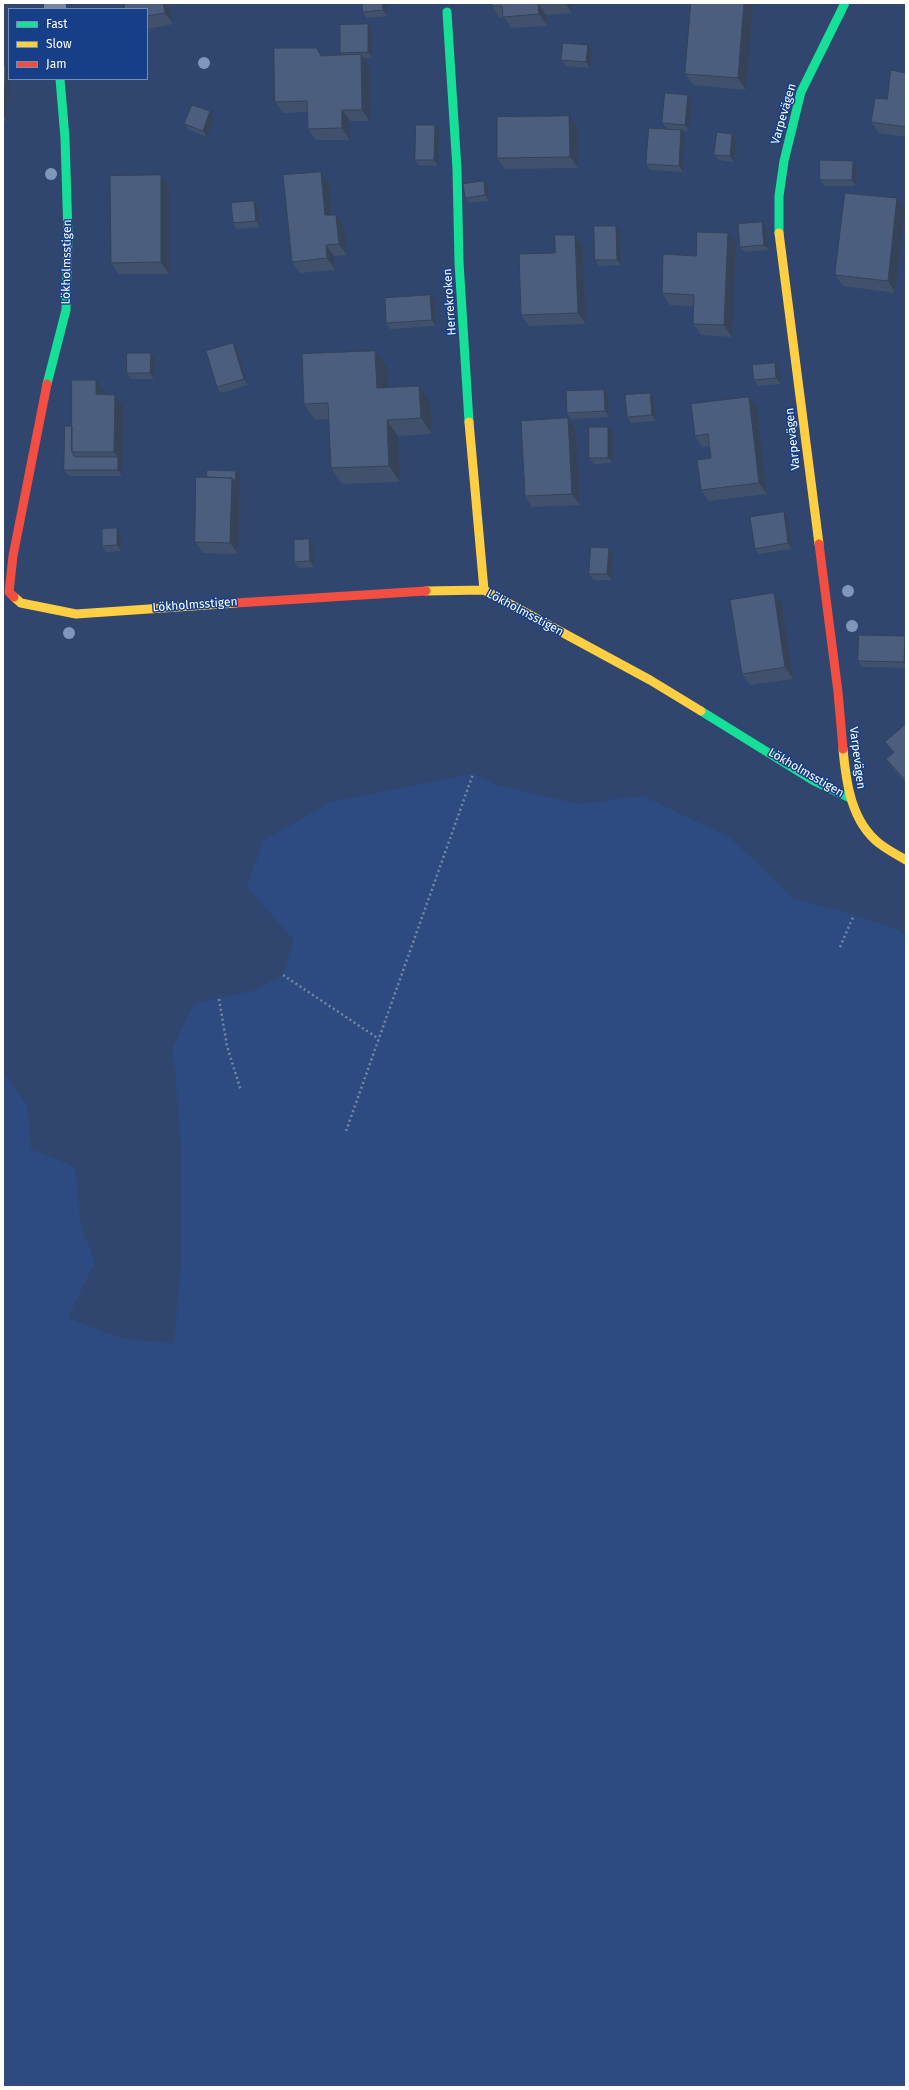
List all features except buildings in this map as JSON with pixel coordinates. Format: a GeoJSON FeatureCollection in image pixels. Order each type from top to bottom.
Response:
{"type":"FeatureCollection","features":[{"type":"Feature","properties":{"kind":"street","name":"Varpevägen"},"geometry":{"type":"LineString","coordinates":[[845,3],[801,92],[784,161],[779,196],[779,241],[798,376],[810,486],[826,594],[838,692],[844,758],[850,798],[861,821],[871,835],[879,843],[906,860]]}},
{"type":"Feature","properties":{"kind":"street","name":"Herrekroken"},"geometry":{"type":"LineString","coordinates":[[447,12],[457,169],[459,262],[469,418],[484,590]]}},
{"type":"Feature","properties":{"kind":"street","name":"Lökholmsstigen"},"geometry":{"type":"LineString","coordinates":[[60,80],[65,138],[68,235],[66,310],[42,402],[13,556],[8,592],[21,603],[76,614],[400,592],[484,590],[650,680],[814,781],[850,798]]}},
{"type":"Feature","properties":{"kind":"path"},"geometry":{"type":"LineString","coordinates":[[346,1131],[474,774]]}},
{"type":"Feature","properties":{"kind":"path"},"geometry":{"type":"LineString","coordinates":[[840,948],[854,915]]}},
{"type":"Feature","properties":{"kind":"path"},"geometry":{"type":"LineString","coordinates":[[283,975],[379,1039]]}},
{"type":"Feature","properties":{"kind":"path"},"geometry":{"type":"LineString","coordinates":[[219,999],[227,1046],[241,1091]]}},
{"type":"Feature","properties":{"kind":"water"},"geometry":{"type":"Polygon","coordinates":[[[473,774],[497,785],[578,804],[643,796],[729,837],[794,899],[854,915],[901,931],[906,937],[906,2087],[3,2087],[3,1073],[27,1105],[31,1149],[75,1167],[81,1226],[95,1262],[68,1318],[121,1338],[174,1344],[181,1266],[181,1145],[173,1047],[194,1003],[252,991],[283,975],[294,940],[247,887],[263,841],[331,802],[473,774]]]}},
{"type":"Feature","properties":{"kind":"traffic: fast"},"geometry":{"type":"LineString","coordinates":[[779,233],[779,196],[784,161],[801,92],[845,3]]}},
{"type":"Feature","properties":{"kind":"traffic: fast"},"geometry":{"type":"LineString","coordinates":[[447,12],[457,169],[459,262],[469,422]]}},
{"type":"Feature","properties":{"kind":"traffic: fast"},"geometry":{"type":"LineString","coordinates":[[47,384],[66,310],[68,235],[65,138],[60,80]]}},
{"type":"Feature","properties":{"kind":"traffic: fast"},"geometry":{"type":"LineString","coordinates":[[701,711],[814,781],[850,798]]}},
{"type":"Feature","properties":{"kind":"traffic: slow"},"geometry":{"type":"LineString","coordinates":[[779,233],[819,544]]}},
{"type":"Feature","properties":{"kind":"traffic: slow"},"geometry":{"type":"LineString","coordinates":[[469,422],[484,590]]}},
{"type":"Feature","properties":{"kind":"traffic: slow"},"geometry":{"type":"LineString","coordinates":[[426,591],[484,590],[650,680],[701,711]]}},
{"type":"Feature","properties":{"kind":"traffic: slow"},"geometry":{"type":"LineString","coordinates":[[14,597],[21,603],[76,614],[236,603]]}},
{"type":"Feature","properties":{"kind":"traffic: slow"},"geometry":{"type":"LineString","coordinates":[[843,749],[848,788],[856,813],[862,825],[880,844],[906,860]]}},
{"type":"Feature","properties":{"kind":"traffic: jam"},"geometry":{"type":"LineString","coordinates":[[14,597],[9,592],[13,556],[47,384]]}},
{"type":"Feature","properties":{"kind":"traffic: jam"},"geometry":{"type":"LineString","coordinates":[[819,544],[838,692],[843,749]]}},
{"type":"Feature","properties":{"kind":"traffic: jam"},"geometry":{"type":"LineString","coordinates":[[236,603],[426,591]]}}]}
